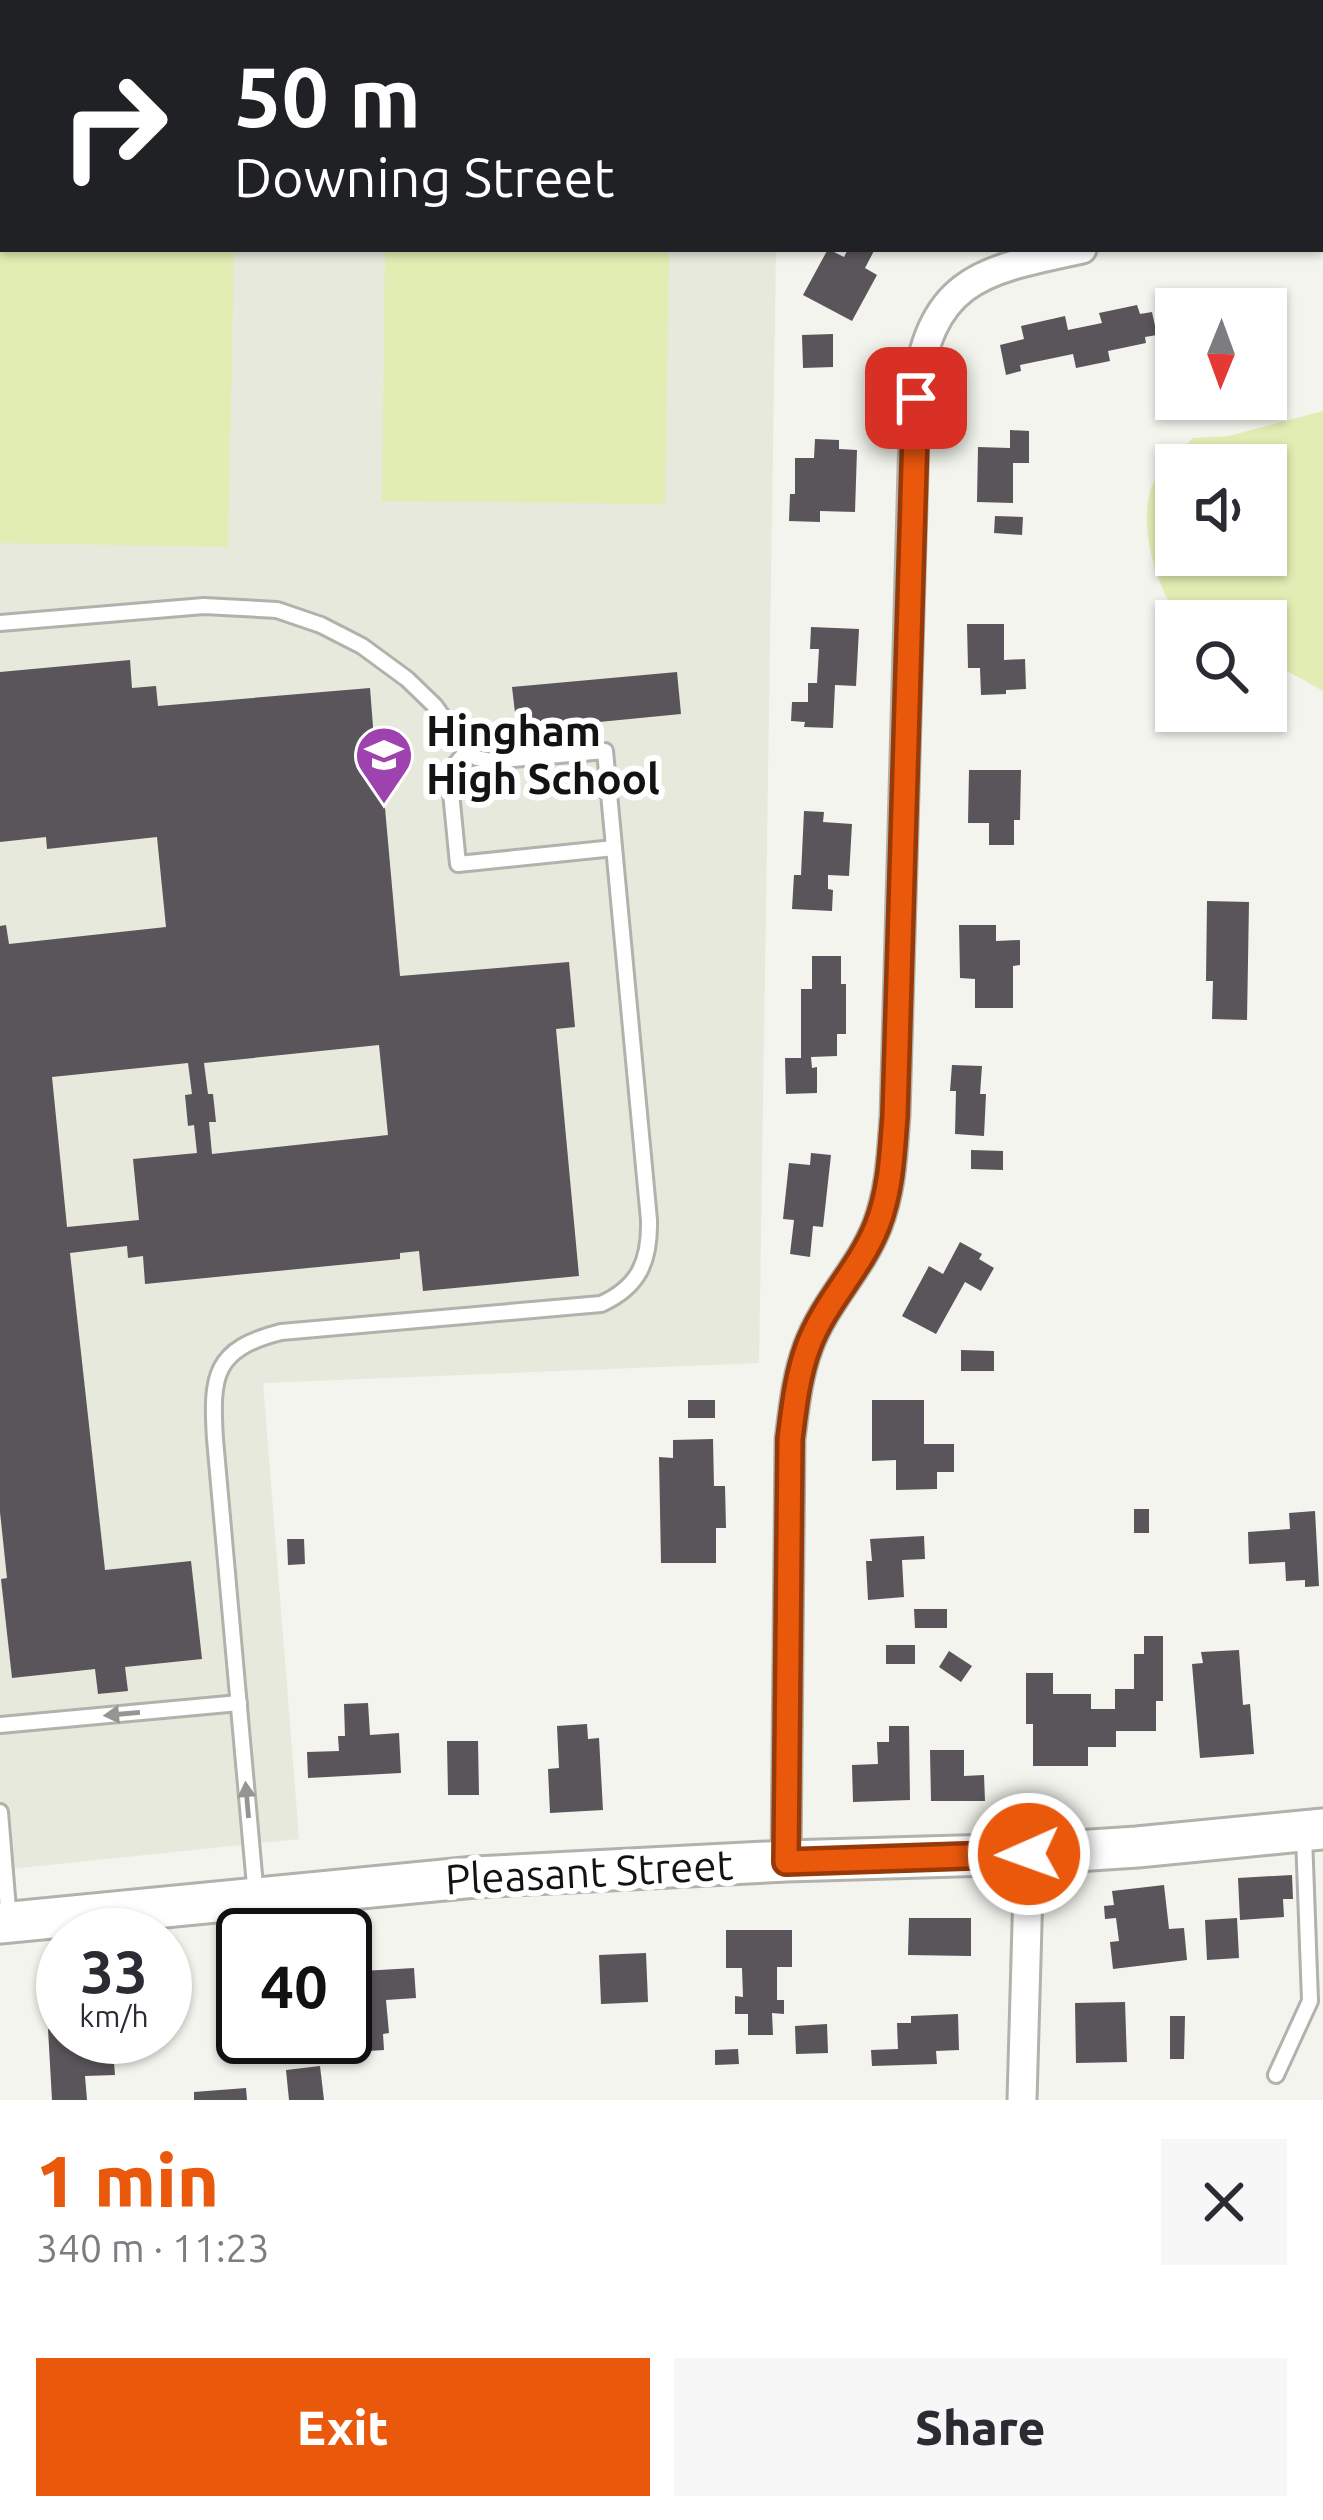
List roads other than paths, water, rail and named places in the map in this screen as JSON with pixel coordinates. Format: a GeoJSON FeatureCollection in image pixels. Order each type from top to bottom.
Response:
{"type":"FeatureCollection","features":[{"type":"Feature","properties":{"kind":"street"},"geometry":{"type":"LineString","coordinates":[[786,1862],[790,1461],[797,1383],[808,1345],[867,1250],[890,1185],[919,368],[946,304],[968,283],[997,269],[1069,252]]}},
{"type":"Feature","properties":{"kind":"street","name":"Pleasant Street"},"geometry":{"type":"LineString","coordinates":[[4,1923],[475,1877],[1029,1854],[1314,1830]]}},
{"type":"Feature","properties":{"kind":"street"},"geometry":{"type":"LineString","coordinates":[[1022,2100],[1029,1854]]}},
{"type":"Feature","properties":{"kind":"lane"},"geometry":{"type":"LineString","coordinates":[[0,623],[204,606],[277,610],[362,646],[407,679],[436,706],[466,751],[477,758],[605,751],[649,1220],[650,1242],[642,1268],[624,1293],[601,1304],[281,1332],[250,1340],[227,1358],[216,1376],[213,1403],[256,1897]]}},
{"type":"Feature","properties":{"kind":"lane"},"geometry":{"type":"LineString","coordinates":[[466,751],[449,772],[458,864],[614,848]]}},
{"type":"Feature","properties":{"kind":"lane"},"geometry":{"type":"LineString","coordinates":[[0,1725],[239,1703]]}},
{"type":"Feature","properties":{"kind":"lane"},"geometry":{"type":"LineString","coordinates":[[0,1812],[4,1923]]}},
{"type":"Feature","properties":{"kind":"lane"},"geometry":{"type":"LineString","coordinates":[[1276,2074],[1310,2001],[1314,1830]]}},
{"type":"Feature","properties":{"kind":"place","name":"Hingham High School"},"geometry":{"type":"Point","coordinates":[384,806]}}]}
